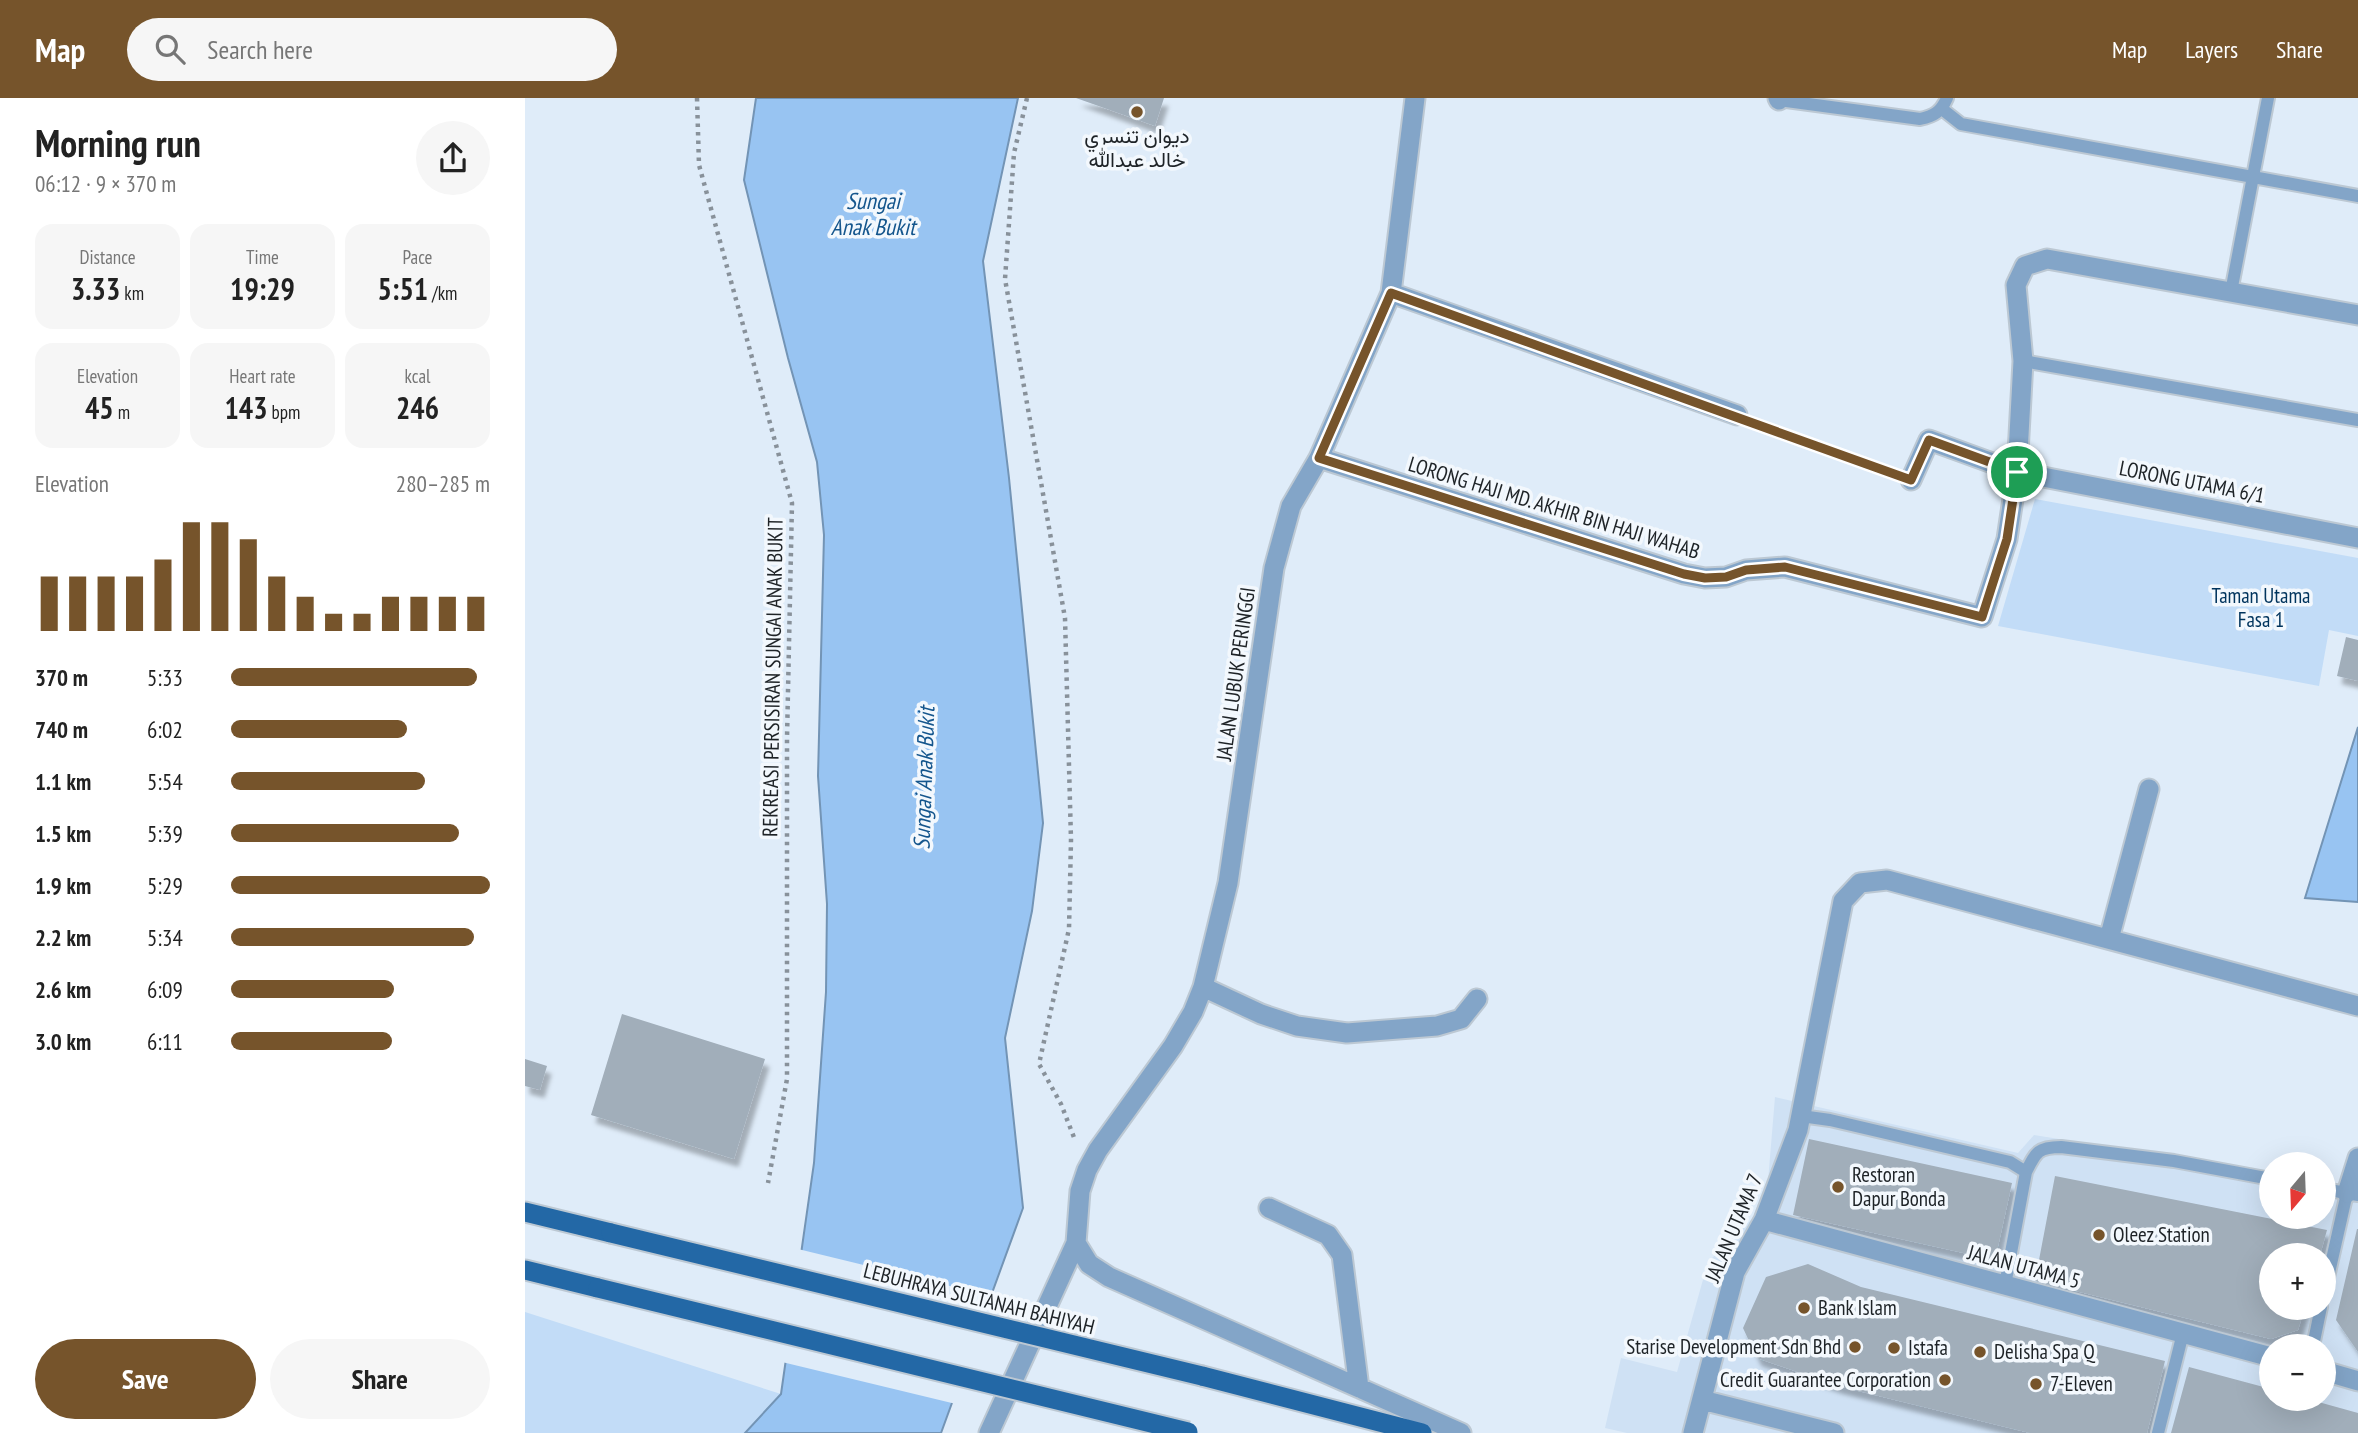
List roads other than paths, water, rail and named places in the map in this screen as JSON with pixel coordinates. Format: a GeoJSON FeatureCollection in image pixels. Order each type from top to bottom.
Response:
{"type":"FeatureCollection","features":[{"type":"Feature","properties":{"kind":"main road","name":"LEBUHRAYA SULTANAH BAHIYAH"},"geometry":{"type":"LineString","coordinates":[[525,1212],[1202,1376],[1422,1433]]}},
{"type":"Feature","properties":{"kind":"main road"},"geometry":{"type":"LineString","coordinates":[[525,1270],[1190,1433]]}},
{"type":"Feature","properties":{"kind":"street","name":"JALAN LUBUK PERINGGI"},"geometry":{"type":"LineString","coordinates":[[1076,1243],[1080,1191],[1087,1170],[1098,1150],[1173,1046],[1193,1012],[1203,987],[1228,883],[1274,568],[1291,506],[1319,458],[1391,293],[1415,98]]}},
{"type":"Feature","properties":{"kind":"street"},"geometry":{"type":"LineString","coordinates":[[2017,472],[2023,361],[2016,285],[2025,266],[2047,259],[2358,315]]}},
{"type":"Feature","properties":{"kind":"street"},"geometry":{"type":"LineString","coordinates":[[1391,293],[1737,415]]}},
{"type":"Feature","properties":{"kind":"street","name":"LORONG UTAMA 6/1"},"geometry":{"type":"LineString","coordinates":[[1911,480],[1929,440],[2017,472],[2358,538]]}},
{"type":"Feature","properties":{"kind":"street","name":"LORONG HAJI MD. AKHIR BIN HAJI WAHAB"},"geometry":{"type":"LineString","coordinates":[[1319,458],[1684,574],[1715,578],[1746,570],[1785,567],[1982,617],[2007,539],[2017,472]]}},
{"type":"Feature","properties":{"kind":"street"},"geometry":{"type":"LineString","coordinates":[[2109,939],[2149,789]]}},
{"type":"Feature","properties":{"kind":"street","name":"JALAN UTAMA 7"},"geometry":{"type":"LineString","coordinates":[[1693,1433],[1735,1272],[1764,1220],[1801,1116],[1843,901],[1860,883],[1887,880],[2358,1006]]}},
{"type":"Feature","properties":{"kind":"street"},"geometry":{"type":"LineString","coordinates":[[1203,987],[1261,1014],[1297,1026],[1347,1033],[1437,1026],[1461,1018],[1477,999]]}},
{"type":"Feature","properties":{"kind":"street"},"geometry":{"type":"LineString","coordinates":[[2353,1194],[2358,1158]]}},
{"type":"Feature","properties":{"kind":"street"},"geometry":{"type":"LineString","coordinates":[[1269,1208],[1328,1235],[1342,1255],[1359,1388]]}},
{"type":"Feature","properties":{"kind":"street","name":"JALAN UTAMA 5"},"geometry":{"type":"LineString","coordinates":[[1764,1220],[2259,1354]]}},
{"type":"Feature","properties":{"kind":"street"},"geometry":{"type":"LineString","coordinates":[[1076,1243],[1089,1264],[1109,1277],[1461,1433]]}},
{"type":"Feature","properties":{"kind":"street"},"geometry":{"type":"LineString","coordinates":[[989,1433],[1076,1243]]}},
{"type":"Feature","properties":{"kind":"street"},"geometry":{"type":"LineString","coordinates":[[2336,1375],[2358,1381]]}},
{"type":"Feature","properties":{"kind":"street"},"geometry":{"type":"LineString","coordinates":[[1702,1400],[1834,1433]]}},
{"type":"Feature","properties":{"kind":"lane"},"geometry":{"type":"LineString","coordinates":[[2231,292],[2267,98]]}},
{"type":"Feature","properties":{"kind":"lane"},"geometry":{"type":"LineString","coordinates":[[1779,99],[1920,119],[1933,116],[1945,104],[1961,124],[2358,195]]}},
{"type":"Feature","properties":{"kind":"lane"},"geometry":{"type":"LineString","coordinates":[[2023,361],[2358,420]]}},
{"type":"Feature","properties":{"kind":"lane"},"geometry":{"type":"LineString","coordinates":[[1801,1116],[1830,1120],[2010,1162],[2026,1172]]}},
{"type":"Feature","properties":{"kind":"lane"},"geometry":{"type":"LineString","coordinates":[[2005,1285],[2026,1172],[2034,1155],[2045,1147],[2175,1161],[2259,1177]]}},
{"type":"Feature","properties":{"kind":"lane"},"geometry":{"type":"LineString","coordinates":[[2336,1253],[2353,1194]]}},
{"type":"Feature","properties":{"kind":"lane"},"geometry":{"type":"LineString","coordinates":[[2158,1433],[2183,1334]]}},
{"type":"Feature","properties":{"kind":"water","name":"Sungai Anak Bukit"},"geometry":{"type":"Polygon","coordinates":[[[756,98],[1018,98],[983,261],[1009,478],[1043,823],[1032,911],[1005,1038],[1023,1208],[941,1433],[745,1433],[781,1394],[814,1163],[826,992],[827,904],[818,776],[824,535],[817,462],[744,180],[756,98]]]}},
{"type":"Feature","properties":{"kind":"water"},"geometry":{"type":"Polygon","coordinates":[[[2358,727],[2358,902],[2305,898],[2358,727]]]}},
{"type":"Feature","properties":{"kind":"place","name":"دیوان تنسري خالد عبدالله"},"geometry":{"type":"Point","coordinates":[1137,112]}},
{"type":"Feature","properties":{"kind":"place","name":"Restoran Dapur Bonda"},"geometry":{"type":"Point","coordinates":[1838,1187]}},
{"type":"Feature","properties":{"kind":"place","name":"Oleez Station"},"geometry":{"type":"Point","coordinates":[2099,1235]}},
{"type":"Feature","properties":{"kind":"place","name":"Bank Islam"},"geometry":{"type":"Point","coordinates":[1804,1308]}},
{"type":"Feature","properties":{"kind":"place","name":"Starise Development Sdn Bhd"},"geometry":{"type":"Point","coordinates":[1855,1347]}},
{"type":"Feature","properties":{"kind":"place","name":"Istafa"},"geometry":{"type":"Point","coordinates":[1894,1348]}},
{"type":"Feature","properties":{"kind":"place","name":"Delisha Spa Q"},"geometry":{"type":"Point","coordinates":[1980,1352]}},
{"type":"Feature","properties":{"kind":"place","name":"Credit Guarantee Corporation"},"geometry":{"type":"Point","coordinates":[1945,1380]}},
{"type":"Feature","properties":{"kind":"place","name":"7-Eleven"},"geometry":{"type":"Point","coordinates":[2036,1384]}},
{"type":"Feature","properties":{"kind":"park label","name":"Taman Utama Fasa 1"},"geometry":{"type":"Point","coordinates":[2261,608]}}]}
